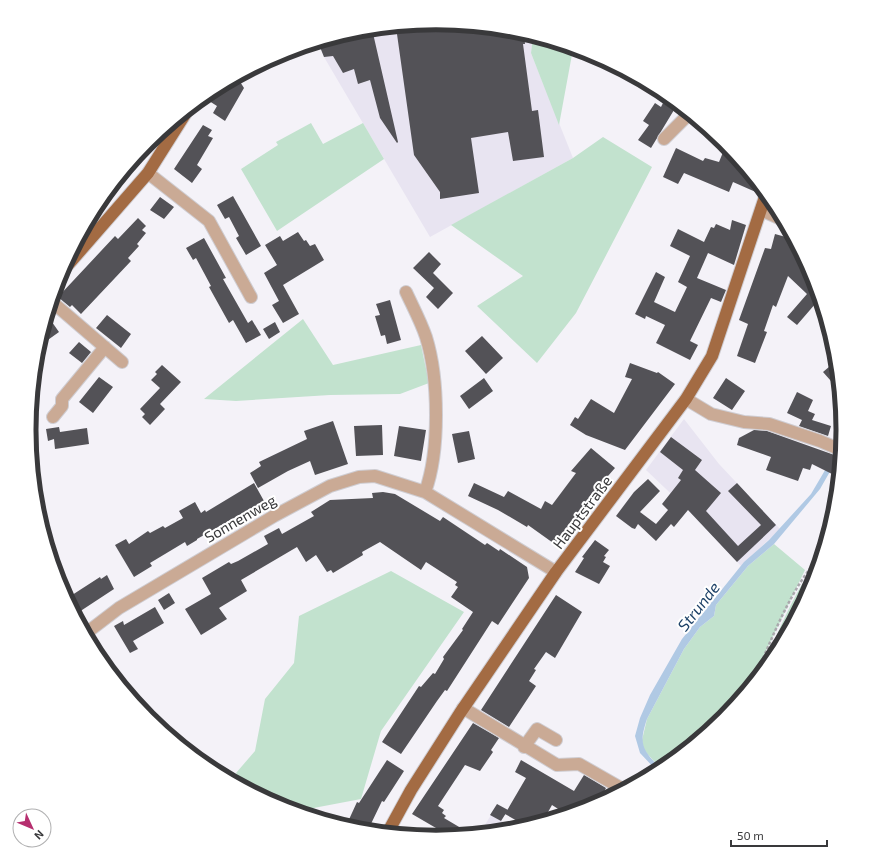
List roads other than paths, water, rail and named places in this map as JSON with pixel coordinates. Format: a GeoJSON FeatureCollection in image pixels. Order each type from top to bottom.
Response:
{"type":"FeatureCollection","features":[{"type":"Feature","properties":{"kind":"main road"},"geometry":{"type":"LineString","coordinates":[[76,256],[148,173],[180,123]]}},
{"type":"Feature","properties":{"kind":"main road","name":"Hauptstraße"},"geometry":{"type":"LineString","coordinates":[[390,828],[411,790],[463,708],[556,572],[686,399],[712,356],[764,202]]}},
{"type":"Feature","properties":{"kind":"street"},"geometry":{"type":"LineString","coordinates":[[664,139],[685,118]]}},
{"type":"Feature","properties":{"kind":"street"},"geometry":{"type":"LineString","coordinates":[[148,173],[209,221],[251,297]]}},
{"type":"Feature","properties":{"kind":"street"},"geometry":{"type":"LineString","coordinates":[[761,210],[773,215]]}},
{"type":"Feature","properties":{"kind":"street"},"geometry":{"type":"LineString","coordinates":[[406,292],[426,338],[436,406],[430,479],[425,492]]}},
{"type":"Feature","properties":{"kind":"street"},"geometry":{"type":"LineString","coordinates":[[55,306],[122,362]]}},
{"type":"Feature","properties":{"kind":"street"},"geometry":{"type":"LineString","coordinates":[[53,417],[62,406],[62,399],[105,348]]}},
{"type":"Feature","properties":{"kind":"street"},"geometry":{"type":"LineString","coordinates":[[686,399],[711,414],[744,422],[769,424],[835,448]]}},
{"type":"Feature","properties":{"kind":"street","name":"Sonnenweg"},"geometry":{"type":"LineString","coordinates":[[89,631],[119,608],[274,516],[330,486],[359,477],[375,476],[425,492],[556,572]]}},
{"type":"Feature","properties":{"kind":"street"},"geometry":{"type":"LineString","coordinates":[[463,708],[557,766],[579,764],[617,786]]}},
{"type":"Feature","properties":{"kind":"street"},"geometry":{"type":"LineString","coordinates":[[524,747],[537,729],[556,740]]}},
{"type":"Feature","properties":{"kind":"water"},"geometry":{"type":"Polygon","coordinates":[[[835,453],[834,464],[820,489],[774,544],[748,566],[716,605],[714,616],[700,627],[684,649],[647,719],[644,728],[644,747],[646,752],[656,764],[652,766],[640,753],[635,736],[640,718],[650,695],[682,639],[744,562],[769,540],[811,494],[835,453]]]}},
{"type":"Feature","properties":{"kind":"water label","name":"Strunde"},"geometry":{"type":"Point","coordinates":[698,606]}}]}
